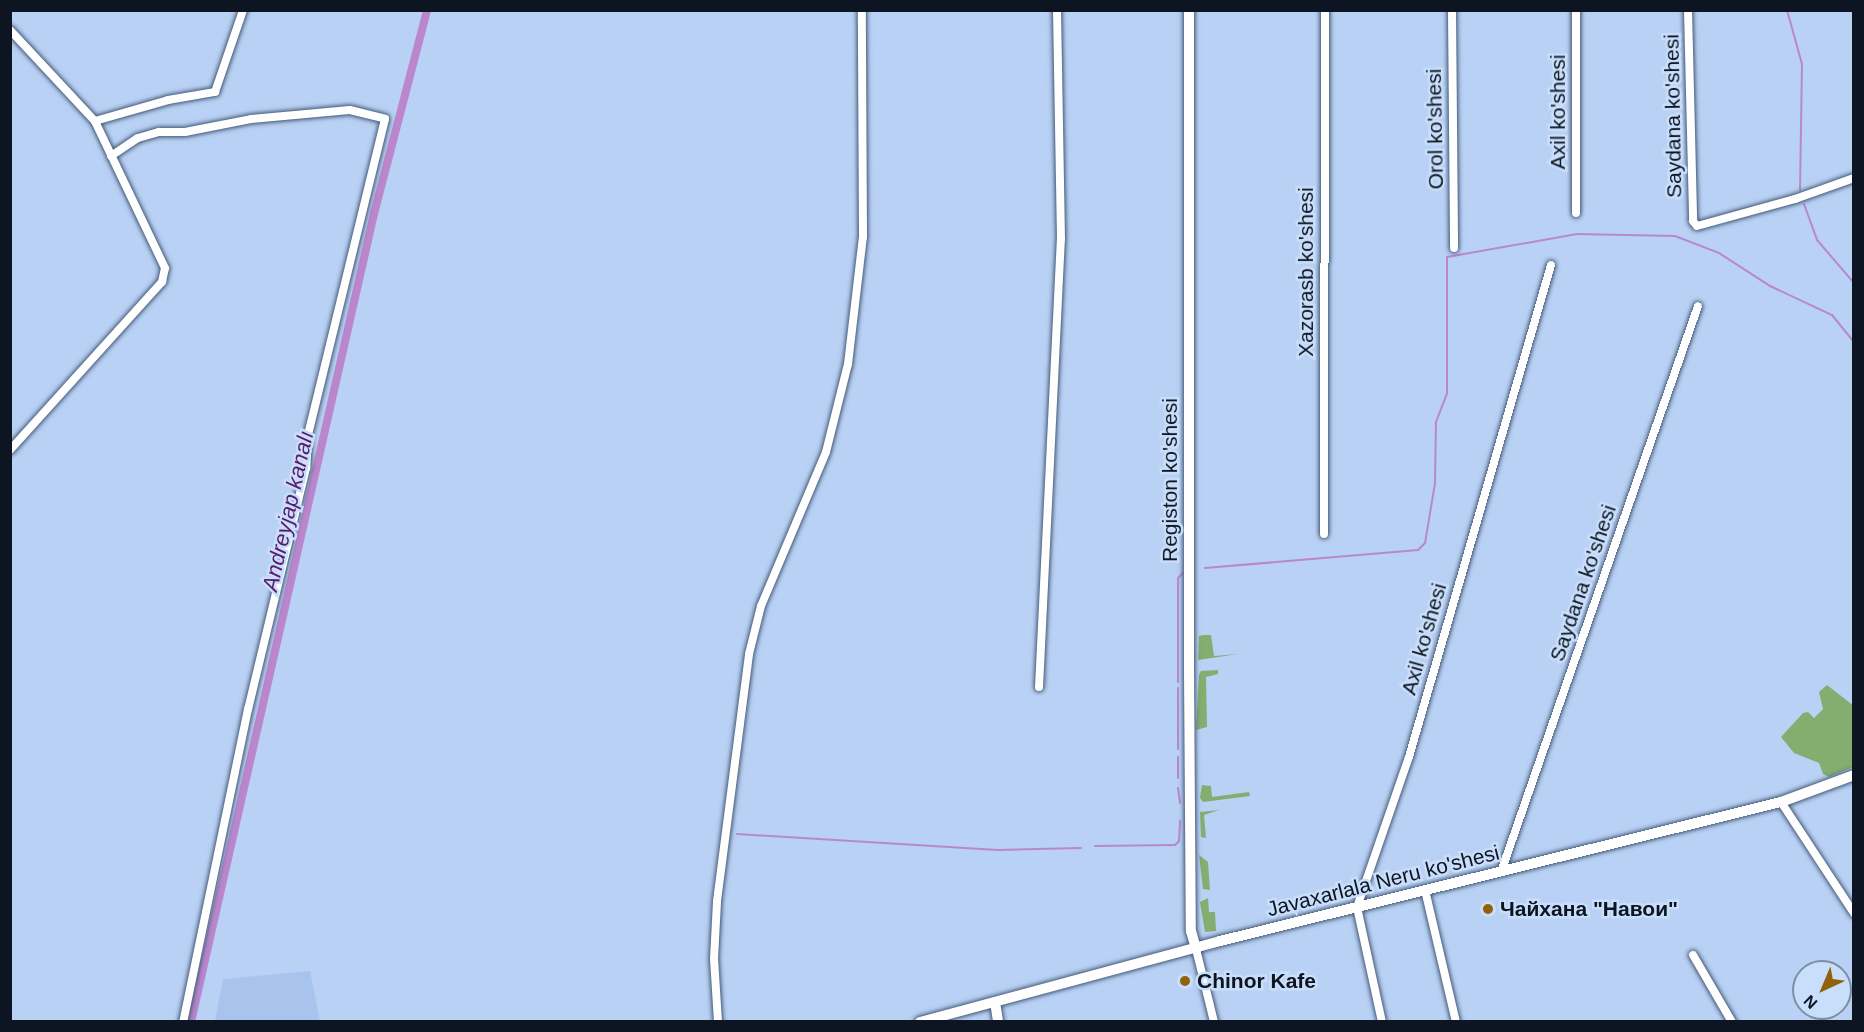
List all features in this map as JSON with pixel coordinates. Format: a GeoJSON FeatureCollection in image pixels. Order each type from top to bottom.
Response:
{"type":"FeatureCollection","features":[{"type":"Feature","properties":{"kind":"street"},"geometry":{"type":"LineString","coordinates":[[94,121],[168,100],[215,92],[243,10]]}},
{"type":"Feature","properties":{"kind":"street"},"geometry":{"type":"LineString","coordinates":[[718,1022],[714,959],[717,901],[749,654],[761,606],[826,452],[848,364],[863,237],[862,10]]}},
{"type":"Feature","properties":{"kind":"street"},"geometry":{"type":"LineString","coordinates":[[1039,687],[1061,239],[1058,10]]}},
{"type":"Feature","properties":{"kind":"street","name":"Registon ko'shesi"},"geometry":{"type":"LineString","coordinates":[[1189,10],[1189,716],[1191,931],[1196,949]]}},
{"type":"Feature","properties":{"kind":"street","name":"Xazorasb ko'shesi"},"geometry":{"type":"LineString","coordinates":[[1324,534],[1325,10]]}},
{"type":"Feature","properties":{"kind":"street","name":"Orol ko'shesi"},"geometry":{"type":"LineString","coordinates":[[1452,10],[1455,248]]}},
{"type":"Feature","properties":{"kind":"street","name":"Axil ko'shesi"},"geometry":{"type":"LineString","coordinates":[[1576,10],[1576,213]]}},
{"type":"Feature","properties":{"kind":"street","name":"Saydana ko'shesi"},"geometry":{"type":"LineString","coordinates":[[1688,10],[1694,221],[1703,228],[1854,178]]}},
{"type":"Feature","properties":{"kind":"street"},"geometry":{"type":"LineString","coordinates":[[10,30],[94,121],[165,268],[162,282],[10,450]]}},
{"type":"Feature","properties":{"kind":"street"},"geometry":{"type":"LineString","coordinates":[[111,156],[138,138],[159,132],[185,132],[251,119],[350,110],[385,119],[308,435],[306,468],[248,709],[183,1022]]}},
{"type":"Feature","properties":{"kind":"street","name":"Axil ko'shesi"},"geometry":{"type":"LineString","coordinates":[[1357,907],[1409,757],[1551,266]]}},
{"type":"Feature","properties":{"kind":"street","name":"Saydana ko'shesi"},"geometry":{"type":"LineString","coordinates":[[1501,872],[1698,306]]}},
{"type":"Feature","properties":{"kind":"street","name":"Javaxarlala Neru ko'shesi"},"geometry":{"type":"LineString","coordinates":[[920,1022],[1357,907],[1781,802],[1854,775]]}},
{"type":"Feature","properties":{"kind":"street"},"geometry":{"type":"LineString","coordinates":[[1781,802],[1854,913]]}},
{"type":"Feature","properties":{"kind":"street"},"geometry":{"type":"LineString","coordinates":[[1425,890],[1455,1022]]}},
{"type":"Feature","properties":{"kind":"street"},"geometry":{"type":"LineString","coordinates":[[1357,907],[1382,1022]]}},
{"type":"Feature","properties":{"kind":"street"},"geometry":{"type":"LineString","coordinates":[[1196,949],[1214,1022]]}},
{"type":"Feature","properties":{"kind":"street"},"geometry":{"type":"LineString","coordinates":[[1693,955],[1732,1022]]}},
{"type":"Feature","properties":{"kind":"street"},"geometry":{"type":"LineString","coordinates":[[995,1002],[998,1022]]}},
{"type":"Feature","properties":{"kind":"shaded area"},"geometry":{"type":"Polygon","coordinates":[[[310,971],[320,1021],[215,1021],[223,979],[310,971]]]}},
{"type":"Feature","properties":{"kind":"green space"},"geometry":{"type":"Polygon","coordinates":[[[1211,635],[1214,656],[1238,654],[1198,660],[1199,636],[1211,635]]]}},
{"type":"Feature","properties":{"kind":"green space"},"geometry":{"type":"Polygon","coordinates":[[[1218,670],[1218,674],[1206,677],[1207,727],[1196,730],[1199,675],[1201,671],[1218,670]]]}},
{"type":"Feature","properties":{"kind":"green space"},"geometry":{"type":"Polygon","coordinates":[[[1827,685],[1854,706],[1853,767],[1829,777],[1823,774],[1819,763],[1794,753],[1781,737],[1803,713],[1808,712],[1814,718],[1823,709],[1819,692],[1827,685]]]}},
{"type":"Feature","properties":{"kind":"green space"},"geometry":{"type":"Polygon","coordinates":[[[1202,785],[1211,786],[1212,797],[1249,792],[1250,796],[1203,802],[1200,798],[1202,785]]]}},
{"type":"Feature","properties":{"kind":"green space"},"geometry":{"type":"Polygon","coordinates":[[[1219,810],[1204,815],[1206,838],[1201,837],[1200,812],[1219,810]]]}},
{"type":"Feature","properties":{"kind":"green space"},"geometry":{"type":"Polygon","coordinates":[[[1199,855],[1208,862],[1210,890],[1203,889],[1199,855]]]}},
{"type":"Feature","properties":{"kind":"green space"},"geometry":{"type":"Polygon","coordinates":[[[1208,898],[1209,912],[1215,912],[1216,931],[1205,932],[1200,902],[1208,898]]]}},
{"type":"Feature","properties":{"kind":"waterway","name":"Andreyjap kanalı"},"geometry":{"type":"LineString","coordinates":[[191,1022],[374,214],[427,10]]}},
{"type":"Feature","properties":{"kind":"waterway"},"geometry":{"type":"LineString","coordinates":[[1787,10],[1802,64],[1800,190]]}},
{"type":"Feature","properties":{"kind":"waterway"},"geometry":{"type":"LineString","coordinates":[[1804,204],[1817,240],[1854,283]]}},
{"type":"Feature","properties":{"kind":"waterway"},"geometry":{"type":"LineString","coordinates":[[1205,568],[1418,550],[1425,543],[1435,483],[1436,422],[1447,393],[1447,257],[1577,234],[1675,236],[1719,253],[1770,286],[1832,315],[1854,342]]}},
{"type":"Feature","properties":{"kind":"waterway"},"geometry":{"type":"LineString","coordinates":[[1178,682],[1178,578],[1183,573]]}},
{"type":"Feature","properties":{"kind":"waterway"},"geometry":{"type":"LineString","coordinates":[[1178,688],[1178,749]]}},
{"type":"Feature","properties":{"kind":"waterway"},"geometry":{"type":"LineString","coordinates":[[1178,757],[1178,778]]}},
{"type":"Feature","properties":{"kind":"waterway"},"geometry":{"type":"LineString","coordinates":[[1178,788],[1180,803]]}},
{"type":"Feature","properties":{"kind":"waterway"},"geometry":{"type":"LineString","coordinates":[[1095,846],[1175,845],[1179,841],[1180,821]]}},
{"type":"Feature","properties":{"kind":"waterway"},"geometry":{"type":"LineString","coordinates":[[737,834],[998,850],[1081,848]]}},
{"type":"Feature","properties":{"kind":"place","name":"Чайхана \"Навои\""},"geometry":{"type":"Point","coordinates":[1488,909]}},
{"type":"Feature","properties":{"kind":"place","name":"Chinor Kafe"},"geometry":{"type":"Point","coordinates":[1185,981]}}]}
